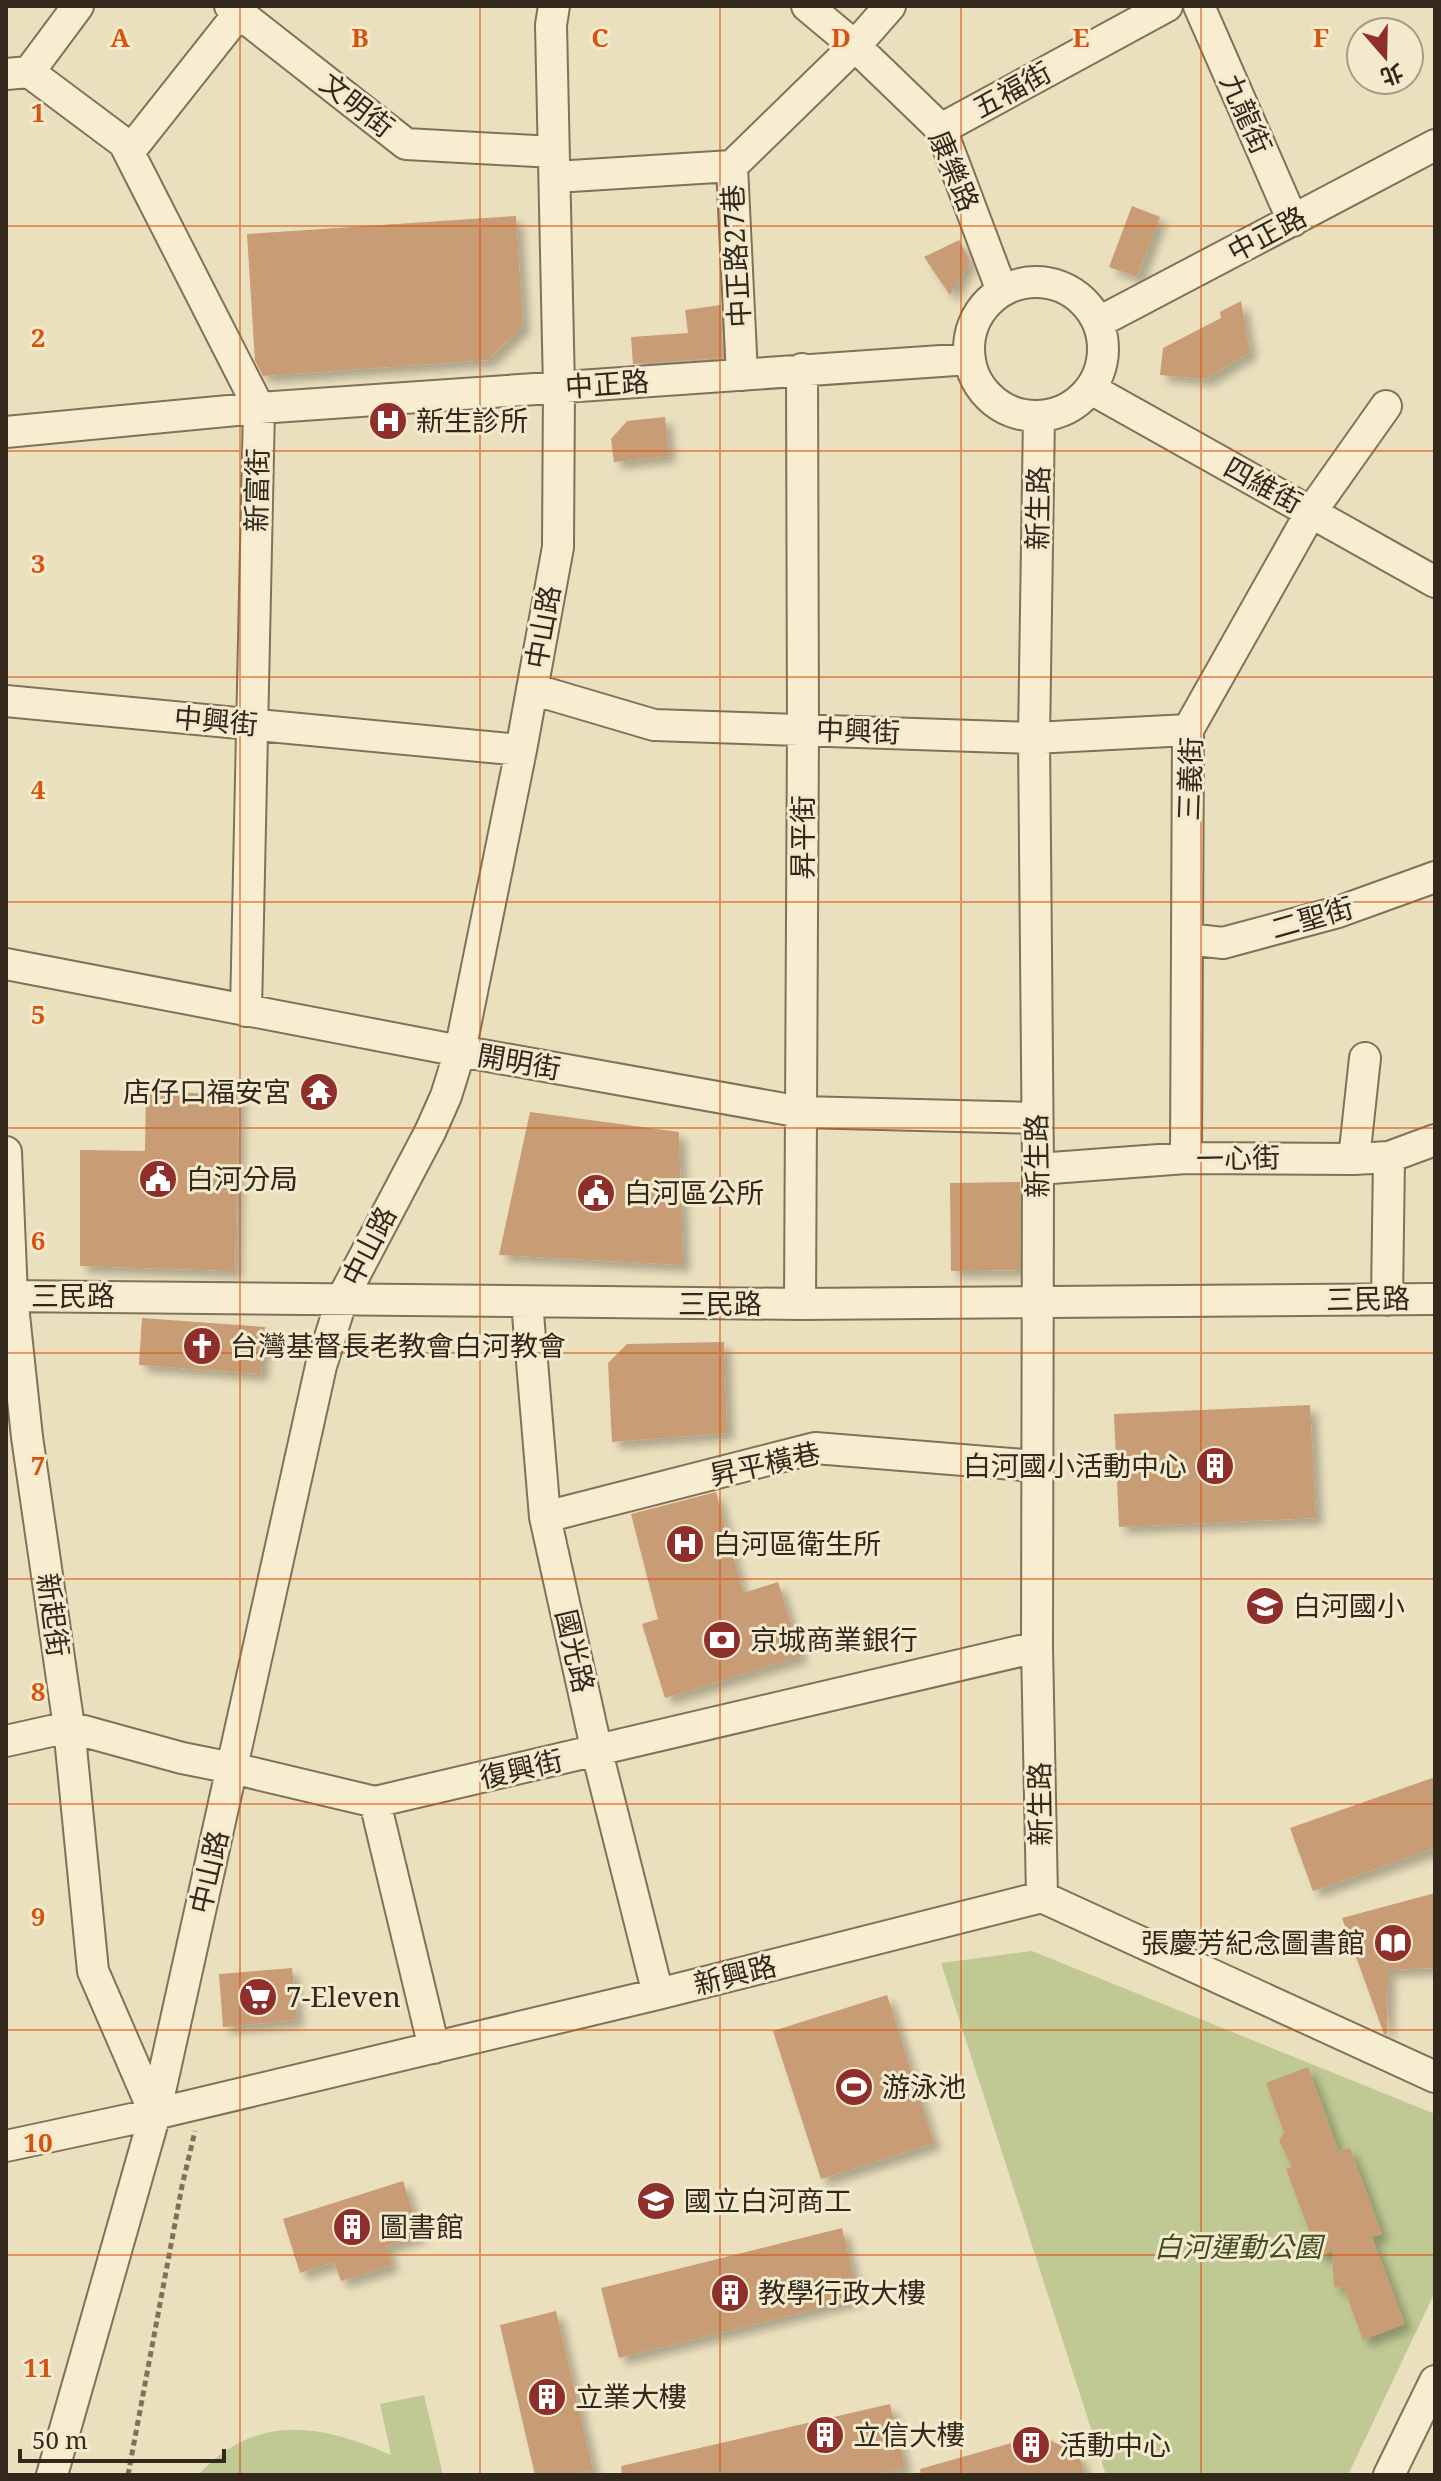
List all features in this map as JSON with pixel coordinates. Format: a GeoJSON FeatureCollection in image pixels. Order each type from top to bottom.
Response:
{"type":"FeatureCollection","features":[{"type":"Feature","properties":{"kind":"street"},"geometry":{"type":"LineString","coordinates":[[17,73],[78,6]]}},
{"type":"Feature","properties":{"kind":"street","name":"中山路"},"geometry":{"type":"LineString","coordinates":[[52,2475],[155,2114],[321,1366],[342,1299],[430,1132],[446,1096],[460,1051],[521,750],[558,547],[559,388],[551,25],[554,6]]}},
{"type":"Feature","properties":{"kind":"street","name":"康樂路"},"geometry":{"type":"LineString","coordinates":[[807,6],[855,46],[941,129],[1002,291]]}},
{"type":"Feature","properties":{"kind":"street","name":"中正路27巷"},"geometry":{"type":"LineString","coordinates":[[742,375],[732,166],[855,46],[890,6]]}},
{"type":"Feature","properties":{"kind":"street","name":"五福街"},"geometry":{"type":"LineString","coordinates":[[941,129],[1167,6]]}},
{"type":"Feature","properties":{"kind":"street","name":"九龍街"},"geometry":{"type":"LineString","coordinates":[[1199,6],[1293,221]]}},
{"type":"Feature","properties":{"kind":"street"},"geometry":{"type":"LineString","coordinates":[[129,152],[234,10]]}},
{"type":"Feature","properties":{"kind":"street","name":"文明街"},"geometry":{"type":"LineString","coordinates":[[234,10],[406,144],[554,164],[732,166]]}},
{"type":"Feature","properties":{"kind":"street","name":"新富街"},"geometry":{"type":"LineString","coordinates":[[17,73],[124,143],[259,408],[246,1011]]}},
{"type":"Feature","properties":{"kind":"street","name":"中正路"},"geometry":{"type":"LineString","coordinates":[[1099,322],[1435,145]]}},
{"type":"Feature","properties":{"kind":"street"},"geometry":{"type":"LineString","coordinates":[[1039,281],[1058,285],[1075,293],[1089,306],[1099,322],[1104,357],[1099,373],[1091,389],[1077,403],[1059,412],[1039,416],[1019,414],[1001,407],[986,394],[975,378],[969,339],[975,320],[987,303],[1002,291],[1039,281]]}},
{"type":"Feature","properties":{"kind":"street","name":"中正路"},"geometry":{"type":"LineString","coordinates":[[6,432],[259,408],[970,359]]}},
{"type":"Feature","properties":{"kind":"street","name":"昇平街"},"geometry":{"type":"LineString","coordinates":[[800,1304],[802,369]]}},
{"type":"Feature","properties":{"kind":"street","name":"四維街"},"geometry":{"type":"LineString","coordinates":[[1091,389],[1435,582]]}},
{"type":"Feature","properties":{"kind":"street","name":"三義街"},"geometry":{"type":"LineString","coordinates":[[1186,1158],[1188,730],[1311,512],[1386,406]]}},
{"type":"Feature","properties":{"kind":"street","name":"新生路"},"geometry":{"type":"LineString","coordinates":[[1039,416],[1034,738],[1038,1169],[1037,1647],[1042,1897]]}},
{"type":"Feature","properties":{"kind":"street","name":"中興街"},"geometry":{"type":"LineString","coordinates":[[532,689],[654,725],[1034,738],[1188,730]]}},
{"type":"Feature","properties":{"kind":"street","name":"中興街"},"geometry":{"type":"LineString","coordinates":[[6,701],[521,750]]}},
{"type":"Feature","properties":{"kind":"street","name":"二聖街"},"geometry":{"type":"LineString","coordinates":[[1187,939],[1223,943],[1338,912],[1435,877]]}},
{"type":"Feature","properties":{"kind":"street","name":"開明街"},"geometry":{"type":"LineString","coordinates":[[6,964],[460,1051],[801,1112],[1036,1118]]}},
{"type":"Feature","properties":{"kind":"street"},"geometry":{"type":"LineString","coordinates":[[1354,1159],[1365,1058]]}},
{"type":"Feature","properties":{"kind":"street","name":"一心街"},"geometry":{"type":"LineString","coordinates":[[1038,1169],[1186,1158],[1389,1157],[1435,1140]]}},
{"type":"Feature","properties":{"kind":"street","name":"新起街"},"geometry":{"type":"LineString","coordinates":[[6,1152],[16,1441],[69,1727],[93,1971],[155,2114]]}},
{"type":"Feature","properties":{"kind":"street"},"geometry":{"type":"LineString","coordinates":[[1387,1300],[1389,1157]]}},
{"type":"Feature","properties":{"kind":"street","name":"三民路"},"geometry":{"type":"LineString","coordinates":[[9,1296],[800,1304],[1435,1299]]}},
{"type":"Feature","properties":{"kind":"street","name":"國光路"},"geometry":{"type":"LineString","coordinates":[[527,1302],[545,1517],[597,1752],[658,1994]]}},
{"type":"Feature","properties":{"kind":"street","name":"昇平橫巷"},"geometry":{"type":"LineString","coordinates":[[545,1517],[815,1448],[1036,1466]]}},
{"type":"Feature","properties":{"kind":"street","name":"復興街"},"geometry":{"type":"LineString","coordinates":[[6,1741],[69,1727],[182,1758],[375,1802],[1037,1647]]}},
{"type":"Feature","properties":{"kind":"street"},"geometry":{"type":"LineString","coordinates":[[375,1802],[434,2048]]}},
{"type":"Feature","properties":{"kind":"street"},"geometry":{"type":"LineString","coordinates":[[1042,1897],[1435,2077]]}},
{"type":"Feature","properties":{"kind":"street","name":"新興路"},"geometry":{"type":"LineString","coordinates":[[6,2146],[434,2048],[1042,1897]]}},
{"type":"Feature","properties":{"kind":"street"},"geometry":{"type":"LineString","coordinates":[[1389,2475],[1435,2381]]}},
{"type":"Feature","properties":{"kind":"path"},"geometry":{"type":"LineString","coordinates":[[128,2475],[182,2186],[202,2103]]}},
{"type":"Feature","properties":{"kind":"green space","name":"白河運動公園"},"geometry":{"type":"Polygon","coordinates":[[[1032,1951],[1435,2114],[1435,2292],[1348,2475],[1106,2475],[941,1963],[1032,1951]]]}},
{"type":"Feature","properties":{"kind":"green space"},"geometry":{"type":"Polygon","coordinates":[[[424,2395],[443,2475],[198,2475],[220,2455],[243,2441],[266,2433],[290,2430],[339,2436],[391,2455],[380,2404],[424,2395]]]}},
{"type":"Feature","properties":{"kind":"building"},"geometry":{"type":"Polygon","coordinates":[[[1132,206],[1160,217],[1137,277],[1109,267],[1132,206]]]}},
{"type":"Feature","properties":{"kind":"building"},"geometry":{"type":"Polygon","coordinates":[[[516,216],[523,326],[488,360],[263,376],[255,361],[247,234],[516,216]]]}},
{"type":"Feature","properties":{"kind":"building"},"geometry":{"type":"Polygon","coordinates":[[[959,240],[970,262],[950,295],[924,257],[959,240]]]}},
{"type":"Feature","properties":{"kind":"building"},"geometry":{"type":"Polygon","coordinates":[[[1241,301],[1250,352],[1206,379],[1160,375],[1163,348],[1221,318],[1220,312],[1241,301]]]}},
{"type":"Feature","properties":{"kind":"building"},"geometry":{"type":"Polygon","coordinates":[[[721,305],[723,358],[633,364],[631,337],[688,333],[685,310],[721,305]]]}},
{"type":"Feature","properties":{"kind":"building"},"geometry":{"type":"Polygon","coordinates":[[[665,417],[669,456],[614,462],[611,439],[627,421],[665,417]]]}},
{"type":"Feature","properties":{"kind":"building","name":"白河分局"},"geometry":{"type":"Polygon","coordinates":[[[146,1092],[239,1094],[235,1271],[80,1266],[80,1150],[145,1151],[146,1092]]]}},
{"type":"Feature","properties":{"kind":"building","name":"白河區公所"},"geometry":{"type":"Polygon","coordinates":[[[530,1112],[679,1132],[683,1265],[499,1255],[530,1112]]]}},
{"type":"Feature","properties":{"kind":"building"},"geometry":{"type":"Polygon","coordinates":[[[1020,1182],[1020,1270],[951,1271],[950,1183],[1020,1182]]]}},
{"type":"Feature","properties":{"kind":"building","name":"台灣基督長老教會白河教會"},"geometry":{"type":"Polygon","coordinates":[[[142,1318],[265,1327],[261,1374],[139,1365],[142,1318]]]}},
{"type":"Feature","properties":{"kind":"building"},"geometry":{"type":"Polygon","coordinates":[[[724,1342],[727,1433],[612,1442],[608,1363],[627,1344],[724,1342]]]}},
{"type":"Feature","properties":{"kind":"building","name":"白河國小活動中心"},"geometry":{"type":"Polygon","coordinates":[[[1310,1405],[1316,1518],[1119,1527],[1114,1414],[1310,1405]]]}},
{"type":"Feature","properties":{"kind":"building"},"geometry":{"type":"Polygon","coordinates":[[[716,1492],[743,1593],[778,1582],[801,1656],[665,1698],[642,1624],[658,1619],[631,1514],[716,1492]]]}},
{"type":"Feature","properties":{"kind":"building"},"geometry":{"type":"Polygon","coordinates":[[[1435,1777],[1435,1848],[1313,1891],[1290,1828],[1435,1777]]]}},
{"type":"Feature","properties":{"kind":"building","name":"張慶芳紀念圖書館"},"geometry":{"type":"Polygon","coordinates":[[[1435,1893],[1435,1968],[1388,1970],[1387,2035],[1384,2034],[1342,1918],[1435,1893]]]}},
{"type":"Feature","properties":{"kind":"building","name":"7-Eleven"},"geometry":{"type":"Polygon","coordinates":[[[292,1968],[297,2020],[223,2027],[219,1974],[292,1968]]]}},
{"type":"Feature","properties":{"kind":"building","name":"游泳池"},"geometry":{"type":"Polygon","coordinates":[[[887,1995],[934,2143],[821,2179],[773,2031],[887,1995]]]}},
{"type":"Feature","properties":{"kind":"building"},"geometry":{"type":"Polygon","coordinates":[[[1308,2067],[1339,2151],[1350,2148],[1382,2234],[1372,2237],[1405,2324],[1363,2340],[1344,2288],[1334,2287],[1332,2251],[1319,2257],[1286,2169],[1292,2167],[1279,2141],[1284,2132],[1266,2083],[1308,2067]]]}},
{"type":"Feature","properties":{"kind":"building","name":"圖書館"},"geometry":{"type":"Polygon","coordinates":[[[403,2181],[420,2235],[386,2246],[392,2265],[341,2281],[334,2262],[300,2273],[283,2219],[403,2181]]]}},
{"type":"Feature","properties":{"kind":"building","name":"教學行政大樓"},"geometry":{"type":"Polygon","coordinates":[[[842,2228],[859,2298],[619,2358],[601,2288],[842,2228]]]}},
{"type":"Feature","properties":{"kind":"building","name":"立業大樓"},"geometry":{"type":"Polygon","coordinates":[[[556,2311],[593,2470],[572,2475],[535,2475],[500,2325],[556,2311]]]}},
{"type":"Feature","properties":{"kind":"building","name":"立信大樓"},"geometry":{"type":"Polygon","coordinates":[[[890,2404],[905,2467],[872,2475],[622,2475],[621,2466],[890,2404]]]}},
{"type":"Feature","properties":{"kind":"building","name":"活動中心"},"geometry":{"type":"Polygon","coordinates":[[[1040,2435],[1079,2455],[1085,2475],[921,2475],[920,2469],[1040,2435]]]}},
{"type":"Feature","properties":{"kind":"place","name":"新生診所"},"geometry":{"type":"Point","coordinates":[388,421]}},
{"type":"Feature","properties":{"kind":"place","name":"店仔口福安宮"},"geometry":{"type":"Point","coordinates":[319,1092]}},
{"type":"Feature","properties":{"kind":"place","name":"白河分局"},"geometry":{"type":"Point","coordinates":[158,1179]}},
{"type":"Feature","properties":{"kind":"place","name":"白河區公所"},"geometry":{"type":"Point","coordinates":[596,1193]}},
{"type":"Feature","properties":{"kind":"place","name":"台灣基督長老教會白河教會"},"geometry":{"type":"Point","coordinates":[202,1346]}},
{"type":"Feature","properties":{"kind":"place","name":"白河國小活動中心"},"geometry":{"type":"Point","coordinates":[1215,1466]}},
{"type":"Feature","properties":{"kind":"place","name":"白河區衛生所"},"geometry":{"type":"Point","coordinates":[685,1544]}},
{"type":"Feature","properties":{"kind":"place","name":"白河國小"},"geometry":{"type":"Point","coordinates":[1265,1606]}},
{"type":"Feature","properties":{"kind":"place","name":"京城商業銀行"},"geometry":{"type":"Point","coordinates":[722,1640]}},
{"type":"Feature","properties":{"kind":"place","name":"張慶芳紀念圖書館"},"geometry":{"type":"Point","coordinates":[1393,1943]}},
{"type":"Feature","properties":{"kind":"place","name":"7-Eleven"},"geometry":{"type":"Point","coordinates":[258,1997]}},
{"type":"Feature","properties":{"kind":"place","name":"游泳池"},"geometry":{"type":"Point","coordinates":[854,2087]}},
{"type":"Feature","properties":{"kind":"place","name":"國立白河商工"},"geometry":{"type":"Point","coordinates":[656,2201]}},
{"type":"Feature","properties":{"kind":"place","name":"圖書館"},"geometry":{"type":"Point","coordinates":[352,2227]}},
{"type":"Feature","properties":{"kind":"place","name":"教學行政大樓"},"geometry":{"type":"Point","coordinates":[730,2293]}},
{"type":"Feature","properties":{"kind":"place","name":"立業大樓"},"geometry":{"type":"Point","coordinates":[547,2397]}},
{"type":"Feature","properties":{"kind":"place","name":"立信大樓"},"geometry":{"type":"Point","coordinates":[825,2435]}},
{"type":"Feature","properties":{"kind":"place","name":"活動中心"},"geometry":{"type":"Point","coordinates":[1031,2445]}}]}
